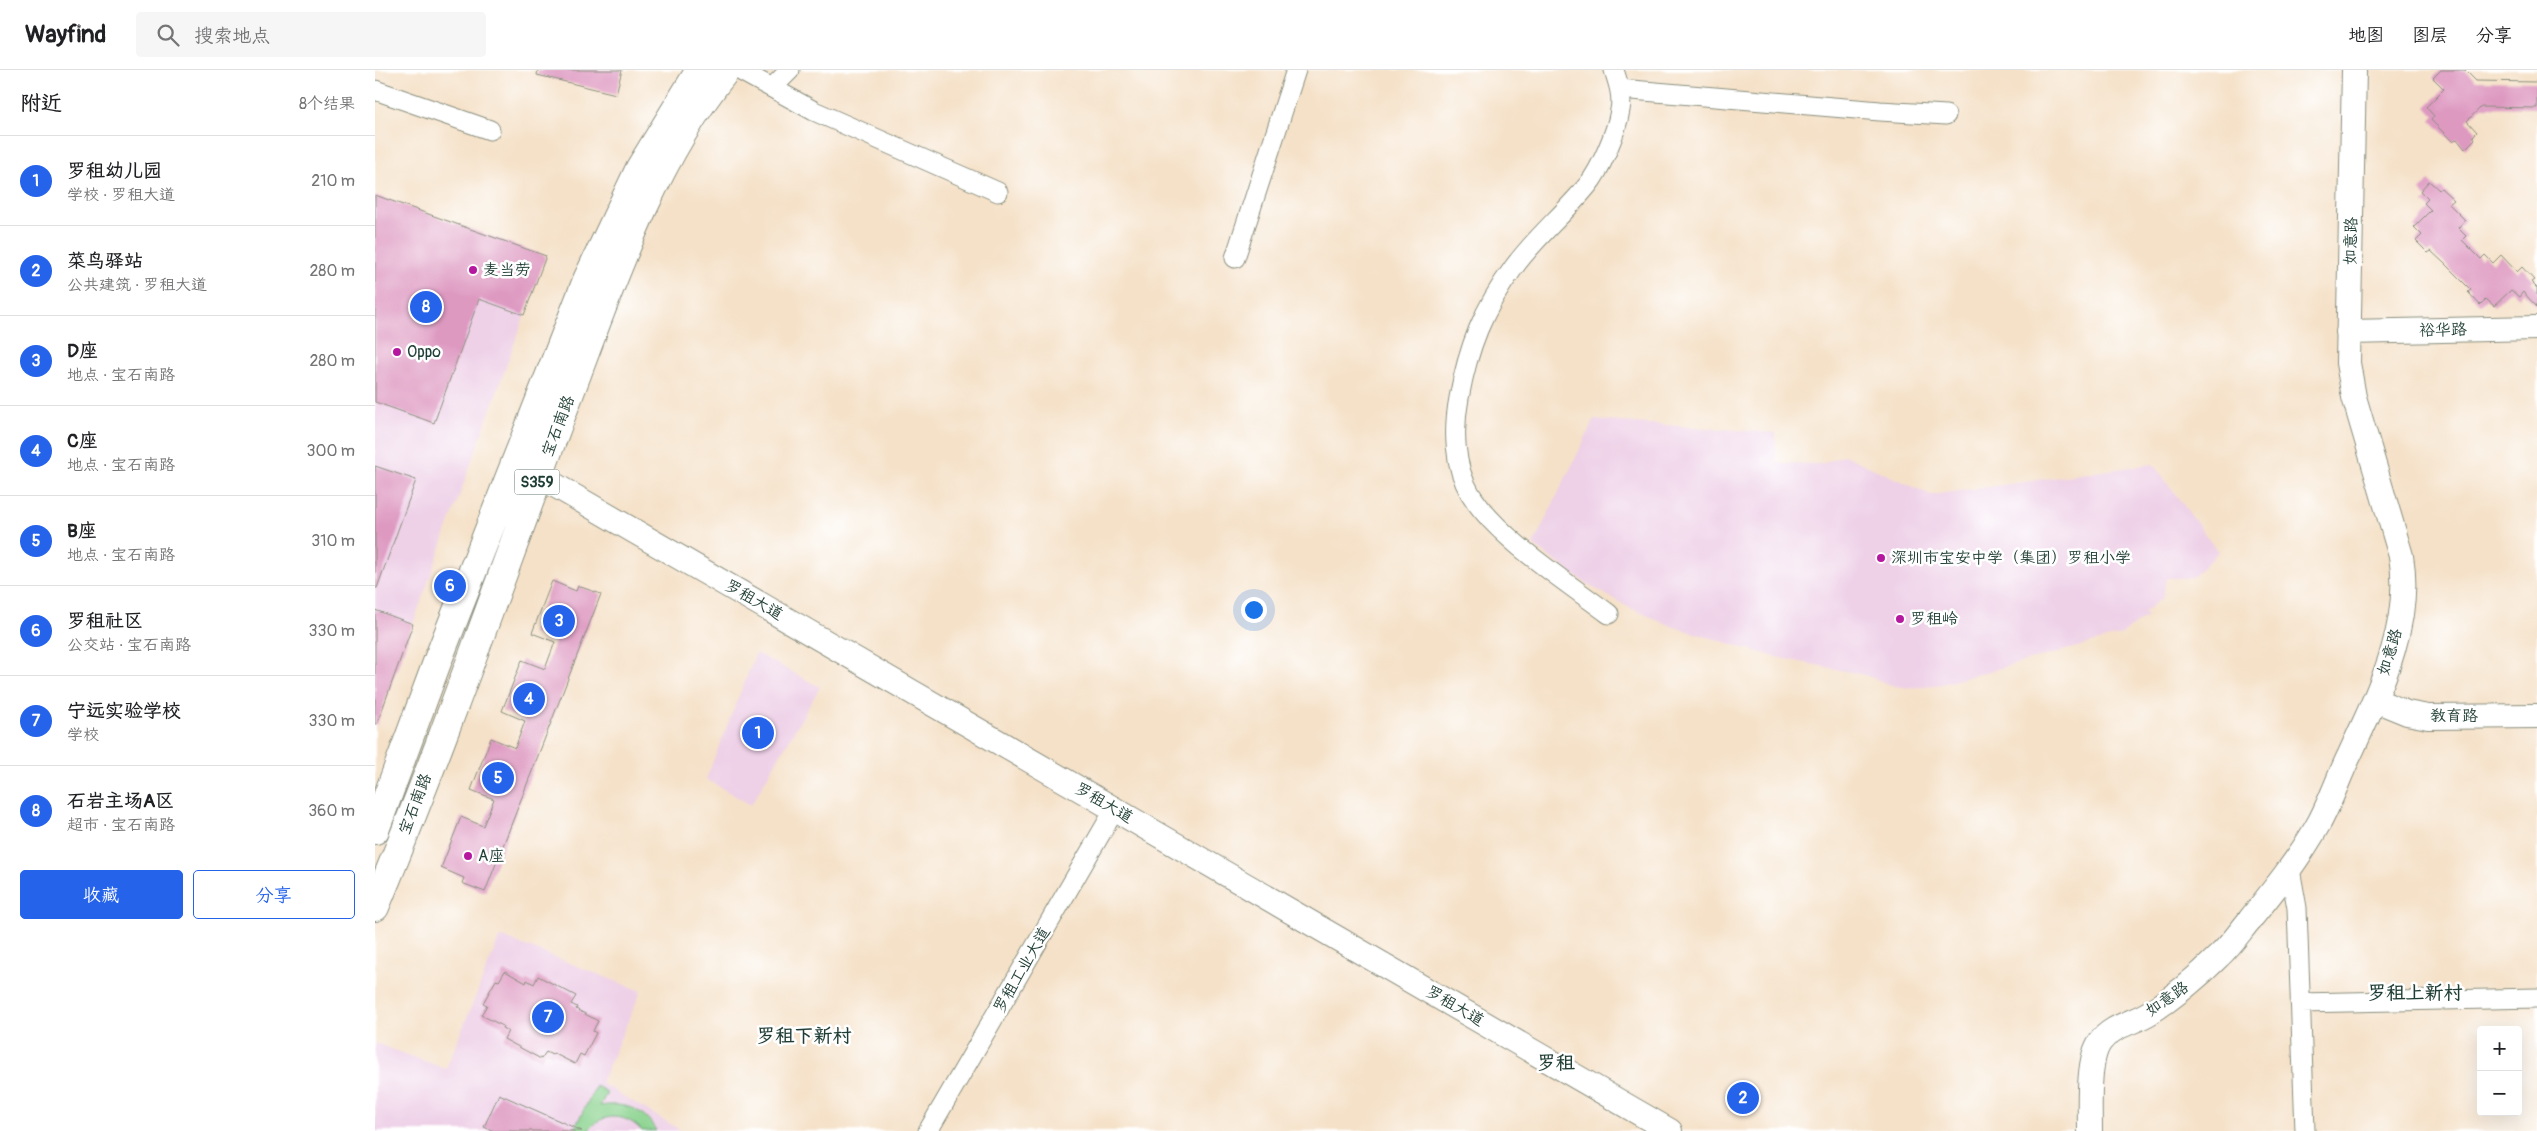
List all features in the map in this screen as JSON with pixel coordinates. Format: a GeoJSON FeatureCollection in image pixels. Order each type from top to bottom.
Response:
{"type":"FeatureCollection","features":[{"type":"Feature","properties":{"kind":"main road","name":"宝石南路"},"geometry":{"type":"LineString","coordinates":[[375,830],[443,648],[587,280],[640,168],[700,70]]}},
{"type":"Feature","properties":{"kind":"main road","name":"宝石南路"},"geometry":{"type":"LineString","coordinates":[[377,895],[609,290],[658,176],[701,102],[726,70]]}},
{"type":"Feature","properties":{"kind":"street"},"geometry":{"type":"LineString","coordinates":[[739,70],[814,111],[998,192]]}},
{"type":"Feature","properties":{"kind":"street"},"geometry":{"type":"LineString","coordinates":[[773,88],[790,70]]}},
{"type":"Feature","properties":{"kind":"street"},"geometry":{"type":"LineString","coordinates":[[1235,258],[1296,70]]}},
{"type":"Feature","properties":{"kind":"street"},"geometry":{"type":"LineString","coordinates":[[1609,614],[1535,558],[1490,520],[1470,493],[1458,463],[1456,416],[1466,358],[1483,315],[1514,267],[1589,185],[1605,154],[1620,110],[1620,89],[1614,70]]}},
{"type":"Feature","properties":{"kind":"street","name":"如意路"},"geometry":{"type":"LineString","coordinates":[[2089,1131],[2092,1074],[2099,1042],[2108,1033],[2146,1015],[2179,993],[2199,975],[2221,955],[2290,869],[2320,821],[2375,700],[2398,631],[2404,602],[2405,578],[2393,528],[2350,381],[2348,332],[2354,70]]}},
{"type":"Feature","properties":{"kind":"street"},"geometry":{"type":"LineString","coordinates":[[1620,89],[1871,111],[1947,115]]}},
{"type":"Feature","properties":{"kind":"street"},"geometry":{"type":"LineString","coordinates":[[375,90],[490,130]]}},
{"type":"Feature","properties":{"kind":"street","name":"裕华路"},"geometry":{"type":"LineString","coordinates":[[2348,332],[2537,328]]}},
{"type":"Feature","properties":{"kind":"street","name":"罗租大道"},"geometry":{"type":"LineString","coordinates":[[539,476],[1670,1131]]}},
{"type":"Feature","properties":{"kind":"street","name":"教育路"},"geometry":{"type":"LineString","coordinates":[[2375,700],[2407,713],[2428,717],[2537,716]]}},
{"type":"Feature","properties":{"kind":"street","name":"罗租工业大道"},"geometry":{"type":"LineString","coordinates":[[929,1131],[1115,809]]}},
{"type":"Feature","properties":{"kind":"street"},"geometry":{"type":"LineString","coordinates":[[2290,869],[2297,908],[2305,1131]]}},
{"type":"Feature","properties":{"kind":"street"},"geometry":{"type":"LineString","coordinates":[[2300,1003],[2537,998]]}},
{"type":"Feature","properties":{"kind":"shaded area"},"geometry":{"type":"Polygon","coordinates":[[[395,202],[546,256],[375,729],[375,235],[395,202]]]}},
{"type":"Feature","properties":{"kind":"shaded area","name":"深圳市宝安中学（集团）罗租小学"},"geometry":{"type":"Polygon","coordinates":[[[1594,420],[1776,433],[1776,463],[1822,464],[1844,455],[1931,495],[2153,464],[2218,552],[2192,578],[2166,578],[2163,597],[2144,612],[2147,616],[2121,635],[1942,684],[1911,688],[1894,686],[1865,675],[1776,657],[1674,627],[1628,607],[1587,584],[1533,545],[1594,420]]]}},
{"type":"Feature","properties":{"kind":"shaded area"},"geometry":{"type":"Polygon","coordinates":[[[756,653],[820,687],[751,805],[706,779],[756,653]]]}},
{"type":"Feature","properties":{"kind":"shaded area"},"geometry":{"type":"Polygon","coordinates":[[[500,936],[641,991],[601,1083],[682,1131],[375,1131],[375,1043],[446,1069],[500,936]]]}},
{"type":"Feature","properties":{"kind":"green space"},"geometry":{"type":"Polygon","coordinates":[[[596,1086],[607,1092],[600,1106],[617,1105],[633,1108],[646,1117],[656,1131],[642,1131],[629,1121],[615,1117],[600,1120],[588,1131],[573,1131],[596,1086]]]}},
{"type":"Feature","properties":{"kind":"building"},"geometry":{"type":"Polygon","coordinates":[[[538,70],[622,70],[616,94],[537,75],[538,70]]]}},
{"type":"Feature","properties":{"kind":"building"},"geometry":{"type":"Polygon","coordinates":[[[2441,70],[2465,70],[2476,81],[2537,82],[2537,108],[2481,107],[2467,121],[2477,132],[2473,136],[2475,139],[2465,149],[2457,139],[2453,142],[2431,120],[2434,116],[2426,107],[2444,89],[2433,78],[2441,70]]]}},
{"type":"Feature","properties":{"kind":"building"},"geometry":{"type":"Polygon","coordinates":[[[2429,181],[2439,190],[2441,188],[2454,200],[2449,204],[2465,220],[2458,228],[2466,236],[2462,240],[2481,259],[2485,255],[2493,263],[2501,255],[2517,272],[2522,267],[2534,280],[2531,282],[2537,288],[2537,307],[2523,292],[2519,297],[2511,290],[2494,306],[2486,299],[2480,305],[2468,292],[2471,290],[2444,263],[2431,251],[2428,253],[2416,241],[2422,235],[2414,227],[2431,210],[2424,203],[2428,199],[2420,191],[2429,181]]]}},
{"type":"Feature","properties":{"kind":"building"},"geometry":{"type":"Polygon","coordinates":[[[375,195],[546,256],[524,315],[479,299],[434,423],[375,402],[375,195]]]}},
{"type":"Feature","properties":{"kind":"building"},"geometry":{"type":"Polygon","coordinates":[[[375,466],[416,480],[377,588],[375,588],[375,466]]]}},
{"type":"Feature","properties":{"kind":"building"},"geometry":{"type":"Polygon","coordinates":[[[552,581],[576,591],[578,586],[601,594],[485,892],[462,883],[464,878],[441,868],[461,817],[483,826],[494,799],[471,790],[491,738],[515,748],[525,721],[502,711],[522,660],[545,669],[555,642],[532,633],[552,581]]]}},
{"type":"Feature","properties":{"kind":"building"},"geometry":{"type":"Polygon","coordinates":[[[375,610],[413,624],[377,724],[375,724],[375,610]]]}},
{"type":"Feature","properties":{"kind":"building"},"geometry":{"type":"Polygon","coordinates":[[[505,971],[526,983],[527,980],[534,984],[538,976],[576,996],[571,1004],[577,1007],[576,1009],[598,1021],[593,1031],[596,1033],[584,1056],[580,1054],[575,1064],[553,1053],[552,1055],[546,1052],[541,1059],[504,1039],[508,1031],[502,1028],[503,1026],[481,1015],[487,1005],[483,1003],[496,980],[499,981],[505,971]]]}},
{"type":"Feature","properties":{"kind":"building"},"geometry":{"type":"Polygon","coordinates":[[[499,1094],[582,1131],[494,1131],[484,1127],[499,1094]]]}},
{"type":"Feature","properties":{"kind":"place","name":"麦当劳"},"geometry":{"type":"Point","coordinates":[473,270]}},
{"type":"Feature","properties":{"kind":"place","name":"石岩主场A区"},"geometry":{"type":"Point","coordinates":[426,307]}},
{"type":"Feature","properties":{"kind":"place","name":"Oppo"},"geometry":{"type":"Point","coordinates":[397,352]}},
{"type":"Feature","properties":{"kind":"place","name":"深圳市宝安中学（集团）罗租小学"},"geometry":{"type":"Point","coordinates":[1881,558]}},
{"type":"Feature","properties":{"kind":"place","name":"罗租社区"},"geometry":{"type":"Point","coordinates":[450,586]}},
{"type":"Feature","properties":{"kind":"place","name":"罗租岭"},"geometry":{"type":"Point","coordinates":[1900,619]}},
{"type":"Feature","properties":{"kind":"place","name":"D座"},"geometry":{"type":"Point","coordinates":[559,621]}},
{"type":"Feature","properties":{"kind":"place","name":"C座"},"geometry":{"type":"Point","coordinates":[529,699]}},
{"type":"Feature","properties":{"kind":"place","name":"罗租幼儿园"},"geometry":{"type":"Point","coordinates":[758,733]}},
{"type":"Feature","properties":{"kind":"place","name":"B座"},"geometry":{"type":"Point","coordinates":[498,778]}},
{"type":"Feature","properties":{"kind":"place","name":"A座"},"geometry":{"type":"Point","coordinates":[468,856]}},
{"type":"Feature","properties":{"kind":"place","name":"宁远实验学校"},"geometry":{"type":"Point","coordinates":[548,1017]}},
{"type":"Feature","properties":{"kind":"place","name":"菜鸟驿站"},"geometry":{"type":"Point","coordinates":[1743,1098]}},
{"type":"Feature","properties":{"kind":"district","name":"罗租上新村"},"geometry":{"type":"Point","coordinates":[2415,993]}},
{"type":"Feature","properties":{"kind":"district","name":"罗租下新村"},"geometry":{"type":"Point","coordinates":[804,1036]}},
{"type":"Feature","properties":{"kind":"district","name":"罗租"},"geometry":{"type":"Point","coordinates":[1556,1063]}}]}
